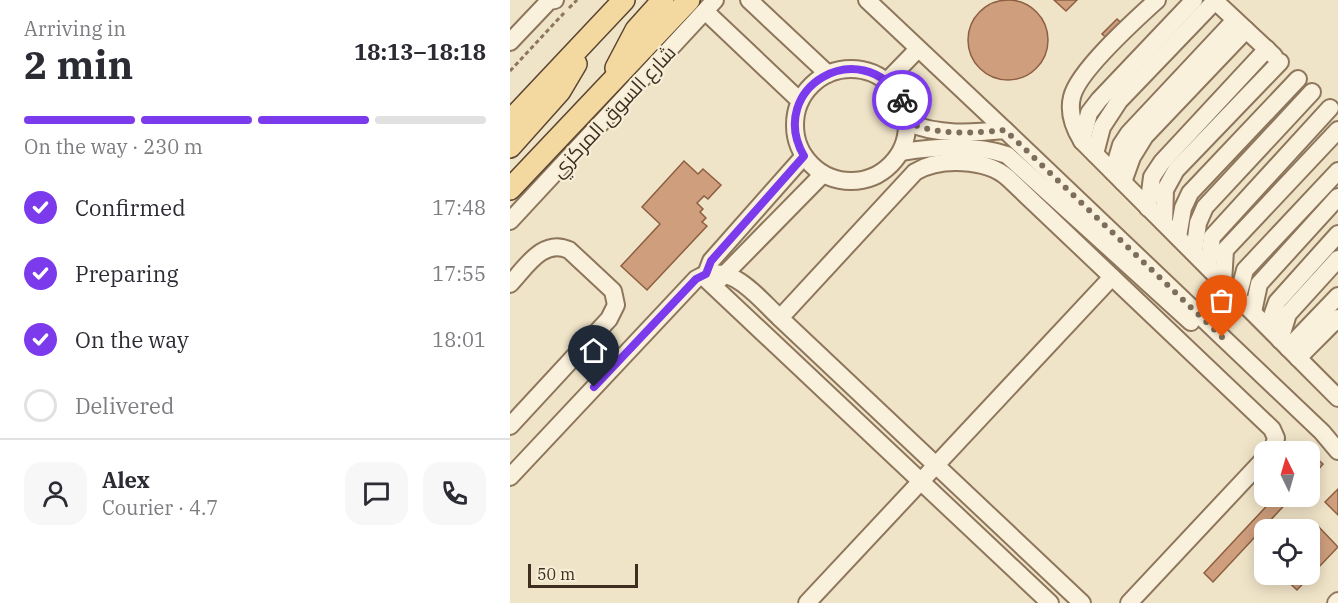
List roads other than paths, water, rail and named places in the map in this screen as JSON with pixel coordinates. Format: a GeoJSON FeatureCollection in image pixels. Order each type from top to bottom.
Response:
{"type":"FeatureCollection","features":[{"type":"Feature","properties":{"kind":"main road"},"geometry":{"type":"LineString","coordinates":[[510,121],[624,0]]}},
{"type":"Feature","properties":{"kind":"main road"},"geometry":{"type":"LineString","coordinates":[[611,82],[621,54],[636,30],[663,0]]}},
{"type":"Feature","properties":{"kind":"main road","name":"شارع السوق المركزي"},"geometry":{"type":"LineString","coordinates":[[510,189],[611,82],[703,4]]}},
{"type":"Feature","properties":{"kind":"main road"},"geometry":{"type":"LineString","coordinates":[[510,147],[560,91],[584,44]]}},
{"type":"Feature","properties":{"kind":"street"},"geometry":{"type":"LineString","coordinates":[[510,42],[551,0]]}},
{"type":"Feature","properties":{"kind":"street"},"geometry":{"type":"LineString","coordinates":[[749,0],[828,74]]}},
{"type":"Feature","properties":{"kind":"street"},"geometry":{"type":"LineString","coordinates":[[867,0],[1322,432],[1333,447]]}},
{"type":"Feature","properties":{"kind":"street"},"geometry":{"type":"LineString","coordinates":[[1157,0],[1084,75],[1072,96],[1071,113],[1075,130],[1082,141],[1338,398]]}},
{"type":"Feature","properties":{"kind":"street"},"geometry":{"type":"LineString","coordinates":[[1082,141],[1089,114],[1099,100],[1194,0]]}},
{"type":"Feature","properties":{"kind":"street"},"geometry":{"type":"LineString","coordinates":[[1095,154],[1102,127],[1119,101],[1215,1],[1334,112],[1212,237],[1208,267]]}},
{"type":"Feature","properties":{"kind":"street"},"geometry":{"type":"LineString","coordinates":[[703,4],[800,101]]}},
{"type":"Feature","properties":{"kind":"street","name":"شارع السوق المركزي"},"geometry":{"type":"LineString","coordinates":[[510,221],[703,4]]}},
{"type":"Feature","properties":{"kind":"street"},"geometry":{"type":"LineString","coordinates":[[1118,177],[1121,146],[1129,133],[1241,25]]}},
{"type":"Feature","properties":{"kind":"street"},"geometry":{"type":"LineString","coordinates":[[887,81],[918,49]]}},
{"type":"Feature","properties":{"kind":"street"},"geometry":{"type":"LineString","coordinates":[[1148,208],[1152,177],[1162,162],[1267,49]]}},
{"type":"Feature","properties":{"kind":"street"},"geometry":{"type":"LineString","coordinates":[[1164,223],[1165,190],[1176,170],[1280,62]]}},
{"type":"Feature","properties":{"kind":"street"},"geometry":{"type":"LineString","coordinates":[[858,69],[887,81],[902,99],[908,122],[907,138],[901,152],[886,169],[867,180],[844,181],[823,174],[804,156],[795,129],[800,101],[809,88],[828,74],[858,69]]}},
{"type":"Feature","properties":{"kind":"street"},"geometry":{"type":"LineString","coordinates":[[1178,237],[1183,208],[1190,193],[1298,79]]}},
{"type":"Feature","properties":{"kind":"street"},"geometry":{"type":"LineString","coordinates":[[1194,254],[1198,223],[1205,207],[1312,92]]}},
{"type":"Feature","properties":{"kind":"street"},"geometry":{"type":"LineString","coordinates":[[908,122],[921,129],[950,132],[1005,130]]}},
{"type":"Feature","properties":{"kind":"street"},"geometry":{"type":"LineString","coordinates":[[1223,283],[1225,250],[1338,130]]}},
{"type":"Feature","properties":{"kind":"street"},"geometry":{"type":"LineString","coordinates":[[901,152],[933,147],[992,149],[1007,155],[1318,438],[1333,447]]}},
{"type":"Feature","properties":{"kind":"street"},"geometry":{"type":"LineString","coordinates":[[804,156],[711,261],[710,281],[1050,603]]}},
{"type":"Feature","properties":{"kind":"street"},"geometry":{"type":"LineString","coordinates":[[780,318],[915,172],[934,165],[981,164],[1001,172],[1272,429],[1275,441]]}},
{"type":"Feature","properties":{"kind":"street"},"geometry":{"type":"LineString","coordinates":[[1238,297],[1245,270],[1338,171]]}},
{"type":"Feature","properties":{"kind":"street"},"geometry":{"type":"LineString","coordinates":[[510,477],[696,279],[710,281],[725,274],[823,174]]}},
{"type":"Feature","properties":{"kind":"street"},"geometry":{"type":"LineString","coordinates":[[1252,312],[1259,284],[1338,197]]}},
{"type":"Feature","properties":{"kind":"street"},"geometry":{"type":"LineString","coordinates":[[1268,327],[1276,302],[1338,234]]}},
{"type":"Feature","properties":{"kind":"street"},"geometry":{"type":"LineString","coordinates":[[510,284],[543,249],[561,246],[568,249],[613,291],[616,305],[609,319],[510,426]]}},
{"type":"Feature","properties":{"kind":"street"},"geometry":{"type":"LineString","coordinates":[[1289,348],[1288,314],[1338,259]]}},
{"type":"Feature","properties":{"kind":"street"},"geometry":{"type":"LineString","coordinates":[[725,274],[737,279],[780,318],[1082,603]]}},
{"type":"Feature","properties":{"kind":"street"},"geometry":{"type":"LineString","coordinates":[[807,603],[1112,277]]}},
{"type":"Feature","properties":{"kind":"street"},"geometry":{"type":"LineString","coordinates":[[1289,348],[1338,296]]}},
{"type":"Feature","properties":{"kind":"street"},"geometry":{"type":"LineString","coordinates":[[1289,348],[1338,318]]}},
{"type":"Feature","properties":{"kind":"street"},"geometry":{"type":"LineString","coordinates":[[1129,603],[1254,470]]}}]}
